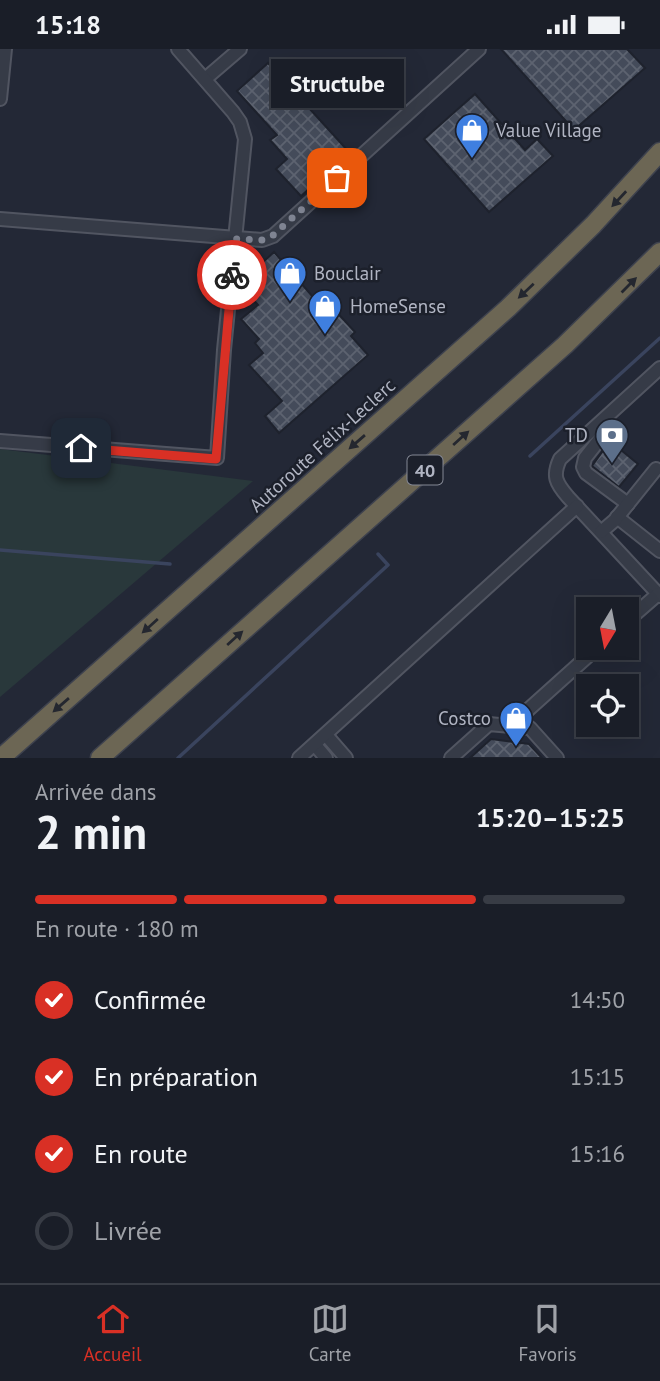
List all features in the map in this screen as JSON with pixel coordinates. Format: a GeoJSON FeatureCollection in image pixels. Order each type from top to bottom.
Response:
{"type":"FeatureCollection","features":[{"type":"Feature","properties":{"kind":"highway","name":"Autoroute Félix-Leclerc"},"geometry":{"type":"LineString","coordinates":[[1,758],[508,308],[593,226],[660,152]]}},
{"type":"Feature","properties":{"kind":"highway","name":"40"},"geometry":{"type":"LineString","coordinates":[[100,758],[565,345],[660,252]]}},
{"type":"Feature","properties":{"kind":"lane"},"geometry":{"type":"LineString","coordinates":[[0,99],[5,49]]}},
{"type":"Feature","properties":{"kind":"lane"},"geometry":{"type":"LineString","coordinates":[[0,441],[216,459],[245,139],[240,122],[233,111],[178,49]]}},
{"type":"Feature","properties":{"kind":"lane"},"geometry":{"type":"LineString","coordinates":[[205,79],[240,49]]}},
{"type":"Feature","properties":{"kind":"lane"},"geometry":{"type":"LineString","coordinates":[[0,219],[262,240],[272,236],[479,49]]}},
{"type":"Feature","properties":{"kind":"lane"},"geometry":{"type":"LineString","coordinates":[[639,611],[659,595],[557,485],[554,473],[560,459],[660,368]]}},
{"type":"Feature","properties":{"kind":"lane"},"geometry":{"type":"LineString","coordinates":[[607,430],[585,458],[583,467],[586,473],[628,504]]}},
{"type":"Feature","properties":{"kind":"lane"},"geometry":{"type":"LineString","coordinates":[[601,532],[617,517],[656,469]]}},
{"type":"Feature","properties":{"kind":"lane"},"geometry":{"type":"LineString","coordinates":[[299,758],[577,506]]}},
{"type":"Feature","properties":{"kind":"lane"},"geometry":{"type":"LineString","coordinates":[[617,517],[660,551]]}},
{"type":"Feature","properties":{"kind":"lane"},"geometry":{"type":"LineString","coordinates":[[510,726],[584,660]]}},
{"type":"Feature","properties":{"kind":"lane"},"geometry":{"type":"LineString","coordinates":[[451,758],[489,724],[530,728],[557,758]]}},
{"type":"Feature","properties":{"kind":"lane"},"geometry":{"type":"LineString","coordinates":[[326,735],[345,758]]}},
{"type":"Feature","properties":{"kind":"lane"},"geometry":{"type":"LineString","coordinates":[[315,745],[326,758]]}},
{"type":"Feature","properties":{"kind":"shaded area"},"geometry":{"type":"Polygon","coordinates":[[[0,449],[253,481],[0,697],[0,449]]]}},
{"type":"Feature","properties":{"kind":"building"},"geometry":{"type":"Polygon","coordinates":[[[501,49],[627,49],[645,68],[574,130],[501,49]]]}},
{"type":"Feature","properties":{"kind":"building"},"geometry":{"type":"Polygon","coordinates":[[[268,63],[349,152],[301,196],[276,169],[287,159],[270,140],[277,135],[237,91],[268,63]]]}},
{"type":"Feature","properties":{"kind":"building"},"geometry":{"type":"Polygon","coordinates":[[[475,94],[525,150],[537,139],[553,156],[489,212],[424,139],[475,94]]]}},
{"type":"Feature","properties":{"kind":"building"},"geometry":{"type":"Polygon","coordinates":[[[274,252],[326,312],[332,307],[355,332],[351,336],[368,355],[279,433],[265,416],[282,401],[249,365],[263,353],[255,343],[259,339],[241,319],[258,305],[239,284],[274,252]]]}},
{"type":"Feature","properties":{"kind":"building"},"geometry":{"type":"Polygon","coordinates":[[[610,441],[638,464],[619,487],[592,466],[610,441]]]}},
{"type":"Feature","properties":{"kind":"building"},"geometry":{"type":"Polygon","coordinates":[[[491,739],[529,744],[542,758],[470,758],[491,739]]]}},
{"type":"Feature","properties":{"kind":"waterway"},"geometry":{"type":"LineString","coordinates":[[530,456],[660,338]]}},
{"type":"Feature","properties":{"kind":"waterway"},"geometry":{"type":"LineString","coordinates":[[0,550],[170,564]]}},
{"type":"Feature","properties":{"kind":"waterway"},"geometry":{"type":"LineString","coordinates":[[178,758],[388,565],[378,554]]}},
{"type":"Feature","properties":{"kind":"way so far"},"geometry":{"type":"LineString","coordinates":[[232,275],[235,239],[262,240],[272,236],[337,178]]}},
{"type":"Feature","properties":{"kind":"place","name":"Value Village"},"geometry":{"type":"Point","coordinates":[472,160]}},
{"type":"Feature","properties":{"kind":"place","name":"Structube"},"geometry":{"type":"Point","coordinates":[337,178]}},
{"type":"Feature","properties":{"kind":"place","name":"Bouclair"},"geometry":{"type":"Point","coordinates":[290,303]}},
{"type":"Feature","properties":{"kind":"place","name":"HomeSense"},"geometry":{"type":"Point","coordinates":[325,336]}},
{"type":"Feature","properties":{"kind":"place","name":"TD"},"geometry":{"type":"Point","coordinates":[612,465]}},
{"type":"Feature","properties":{"kind":"place","name":"Costco"},"geometry":{"type":"Point","coordinates":[516,748]}},
{"type":"Feature","properties":{"kind":"route"},"geometry":{"type":"LineString","coordinates":[[81,448],[216,459],[232,275]]}}]}
